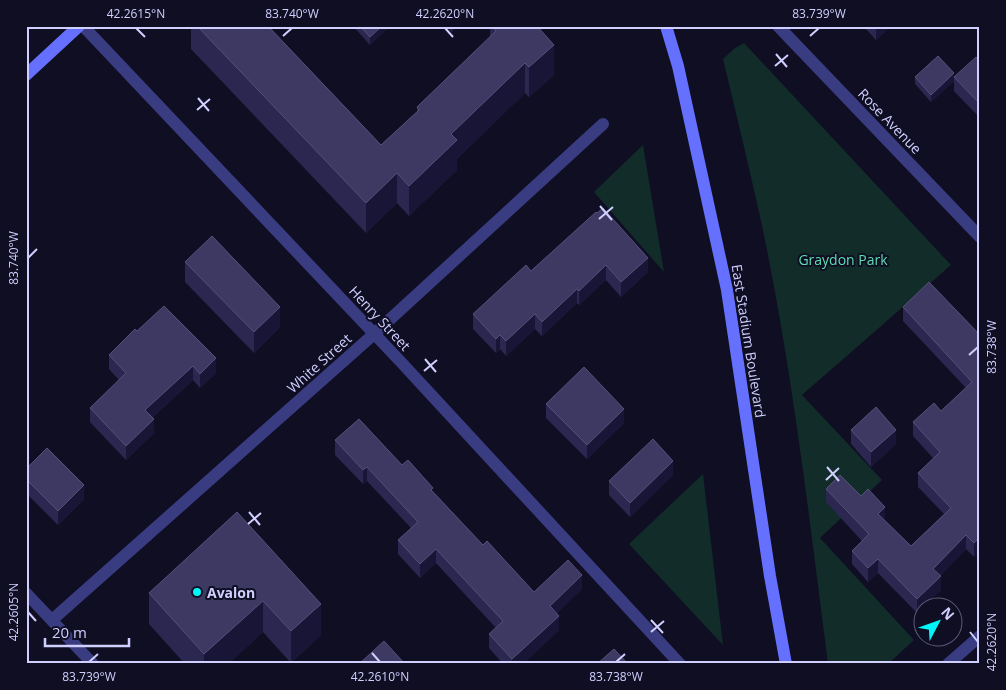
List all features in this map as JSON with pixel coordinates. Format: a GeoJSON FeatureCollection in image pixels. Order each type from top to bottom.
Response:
{"type":"FeatureCollection","features":[{"type":"Feature","properties":{"kind":"main road"},"geometry":{"type":"LineString","coordinates":[[26,75],[79,26]]}},
{"type":"Feature","properties":{"kind":"main road","name":"East Stadium Boulevard"},"geometry":{"type":"LineString","coordinates":[[666,26],[678,66],[727,290],[770,576],[786,664]]}},
{"type":"Feature","properties":{"kind":"street","name":"Henry Street"},"geometry":{"type":"LineString","coordinates":[[83,26],[374,334],[677,660],[686,664]]}},
{"type":"Feature","properties":{"kind":"street","name":"Rose Avenue"},"geometry":{"type":"LineString","coordinates":[[778,26],[980,237]]}},
{"type":"Feature","properties":{"kind":"street","name":"White Street"},"geometry":{"type":"LineString","coordinates":[[52,620],[374,334],[603,124]]}},
{"type":"Feature","properties":{"kind":"street"},"geometry":{"type":"LineString","coordinates":[[26,593],[93,664]]}},
{"type":"Feature","properties":{"kind":"street"},"geometry":{"type":"LineString","coordinates":[[948,664],[980,636]]}},
{"type":"Feature","properties":{"kind":"green space","name":"Graydon Park"},"geometry":{"type":"Polygon","coordinates":[[[744,43],[951,265],[802,395],[882,480],[820,538],[914,640],[888,664],[828,664],[799,442],[782,331],[761,221],[723,59],[744,43]]]}},
{"type":"Feature","properties":{"kind":"green space"},"geometry":{"type":"Polygon","coordinates":[[[643,145],[664,272],[594,192],[643,145]]]}},
{"type":"Feature","properties":{"kind":"green space"},"geometry":{"type":"Polygon","coordinates":[[[703,474],[723,645],[629,544],[703,474]]]}},
{"type":"Feature","properties":{"kind":"building"},"geometry":{"type":"Polygon","coordinates":[[[197,26],[268,26],[381,145],[419,110],[417,107],[496,31],[492,26],[537,26],[554,45],[529,67],[525,63],[451,134],[457,140],[409,186],[397,173],[366,203],[197,26]]]}},
{"type":"Feature","properties":{"kind":"building"},"geometry":{"type":"Polygon","coordinates":[[[360,26],[382,26],[370,37],[360,26]]]}},
{"type":"Feature","properties":{"kind":"building"},"geometry":{"type":"Polygon","coordinates":[[[938,56],[954,73],[931,95],[915,77],[938,56]]]}},
{"type":"Feature","properties":{"kind":"building"},"geometry":{"type":"Polygon","coordinates":[[[976,57],[980,61],[980,104],[954,77],[976,57]]]}},
{"type":"Feature","properties":{"kind":"building"},"geometry":{"type":"Polygon","coordinates":[[[603,208],[648,258],[621,282],[606,265],[542,322],[535,314],[506,341],[500,335],[496,339],[473,314],[526,265],[531,271],[596,212],[603,208]]]}},
{"type":"Feature","properties":{"kind":"building"},"geometry":{"type":"Polygon","coordinates":[[[212,236],[280,307],[254,332],[185,262],[212,236]]]}},
{"type":"Feature","properties":{"kind":"building"},"geometry":{"type":"Polygon","coordinates":[[[929,282],[980,335],[980,537],[974,543],[966,535],[933,569],[941,576],[918,598],[878,559],[868,568],[852,551],[869,534],[826,489],[840,475],[861,496],[868,489],[885,507],[878,514],[911,546],[951,508],[918,473],[940,452],[913,422],[934,403],[941,411],[972,382],[903,307],[929,282]]]}},
{"type":"Feature","properties":{"kind":"building"},"geometry":{"type":"Polygon","coordinates":[[[164,306],[216,358],[200,374],[193,366],[145,410],[154,419],[126,446],[90,408],[126,373],[109,355],[135,329],[137,331],[164,306]]]}},
{"type":"Feature","properties":{"kind":"building"},"geometry":{"type":"Polygon","coordinates":[[[584,367],[624,409],[587,445],[546,404],[584,367]]]}},
{"type":"Feature","properties":{"kind":"building"},"geometry":{"type":"Polygon","coordinates":[[[876,407],[896,430],[871,452],[851,430],[876,407]]]}},
{"type":"Feature","properties":{"kind":"building"},"geometry":{"type":"Polygon","coordinates":[[[359,419],[402,465],[408,460],[433,488],[431,490],[483,545],[487,541],[534,592],[568,560],[582,575],[550,606],[559,616],[512,659],[489,634],[503,621],[436,549],[420,564],[398,540],[418,522],[367,467],[363,470],[335,440],[359,419]]]}},
{"type":"Feature","properties":{"kind":"building"},"geometry":{"type":"Polygon","coordinates":[[[653,439],[673,461],[630,503],[609,481],[653,439]]]}},
{"type":"Feature","properties":{"kind":"building"},"geometry":{"type":"Polygon","coordinates":[[[47,448],[84,485],[58,511],[26,479],[26,469],[47,448]]]}},
{"type":"Feature","properties":{"kind":"building"},"geometry":{"type":"Polygon","coordinates":[[[237,512],[321,604],[291,631],[263,601],[204,654],[149,593],[237,512]]]}},
{"type":"Feature","properties":{"kind":"building"},"geometry":{"type":"Polygon","coordinates":[[[384,641],[405,664],[359,664],[384,641]]]}},
{"type":"Feature","properties":{"kind":"building"},"geometry":{"type":"Polygon","coordinates":[[[614,649],[628,664],[597,664],[614,649]]]}},
{"type":"Feature","properties":{"kind":"place","name":"Avalon"},"geometry":{"type":"Point","coordinates":[197,592]}}]}
